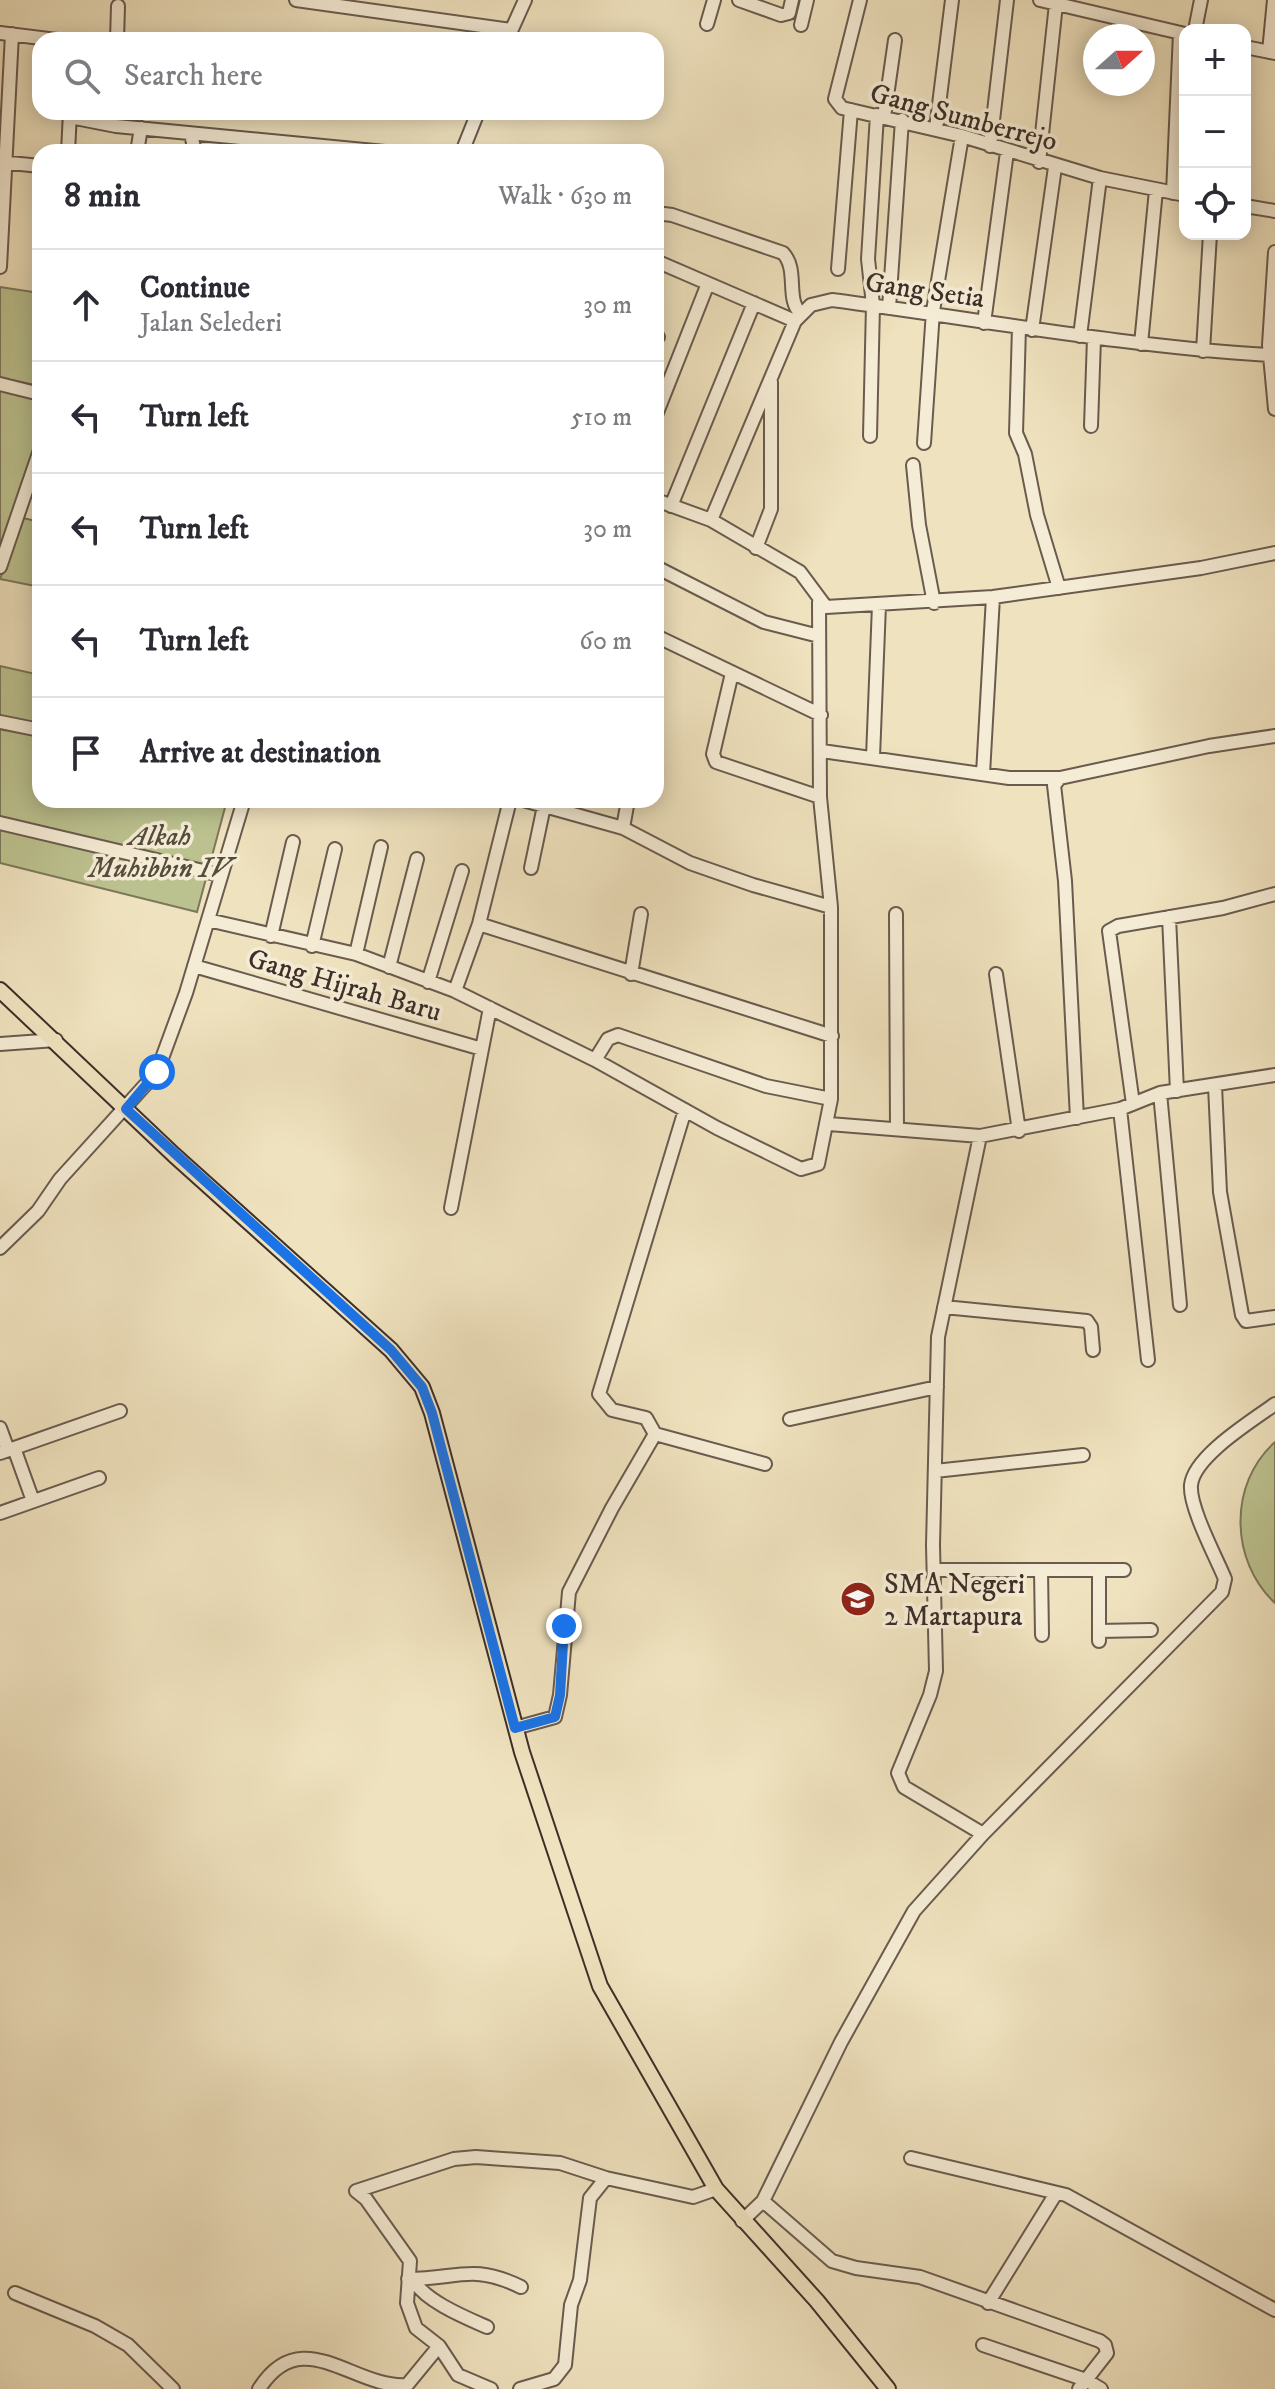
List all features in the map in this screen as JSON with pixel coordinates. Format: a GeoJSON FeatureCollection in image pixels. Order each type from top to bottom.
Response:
{"type":"FeatureCollection","features":[{"type":"Feature","properties":{"kind":"main road"},"geometry":{"type":"LineString","coordinates":[[0,990],[391,1350],[422,1387],[453,1487],[515,1728],[600,1986],[653,2084],[716,2189],[817,2301],[888,2389]]}},
{"type":"Feature","properties":{"kind":"street"},"geometry":{"type":"LineString","coordinates":[[296,0],[491,32]]}},
{"type":"Feature","properties":{"kind":"street"},"geometry":{"type":"LineString","coordinates":[[510,32],[525,0]]}},
{"type":"Feature","properties":{"kind":"street"},"geometry":{"type":"LineString","coordinates":[[707,24],[714,0]]}},
{"type":"Feature","properties":{"kind":"street"},"geometry":{"type":"LineString","coordinates":[[739,0],[781,15],[789,13],[792,0]]}},
{"type":"Feature","properties":{"kind":"street"},"geometry":{"type":"LineString","coordinates":[[801,25],[807,0]]}},
{"type":"Feature","properties":{"kind":"street","name":"Gang Sumberrejo"},"geometry":{"type":"LineString","coordinates":[[860,0],[835,99],[838,105],[962,136],[1055,167],[1179,194]]}},
{"type":"Feature","properties":{"kind":"street"},"geometry":{"type":"LineString","coordinates":[[936,129],[952,0]]}},
{"type":"Feature","properties":{"kind":"street"},"geometry":{"type":"LineString","coordinates":[[990,146],[1007,0]]}},
{"type":"Feature","properties":{"kind":"street"},"geometry":{"type":"LineString","coordinates":[[1040,0],[1179,33]]}},
{"type":"Feature","properties":{"kind":"street"},"geometry":{"type":"LineString","coordinates":[[1101,16],[1104,0]]}},
{"type":"Feature","properties":{"kind":"street"},"geometry":{"type":"LineString","coordinates":[[1196,24],[1201,0]]}},
{"type":"Feature","properties":{"kind":"street"},"geometry":{"type":"LineString","coordinates":[[1251,48],[1272,53],[1274,0]]}},
{"type":"Feature","properties":{"kind":"street"},"geometry":{"type":"LineString","coordinates":[[1039,162],[1056,4]]}},
{"type":"Feature","properties":{"kind":"street"},"geometry":{"type":"LineString","coordinates":[[117,32],[118,6]]}},
{"type":"Feature","properties":{"kind":"street"},"geometry":{"type":"LineString","coordinates":[[0,267],[6,33],[32,37]]}},
{"type":"Feature","properties":{"kind":"street"},"geometry":{"type":"LineString","coordinates":[[870,436],[873,305],[868,259],[871,169],[895,40]]}},
{"type":"Feature","properties":{"kind":"street"},"geometry":{"type":"LineString","coordinates":[[1179,168],[1181,96]]}},
{"type":"Feature","properties":{"kind":"street"},"geometry":{"type":"LineString","coordinates":[[838,269],[851,110]]}},
{"type":"Feature","properties":{"kind":"street"},"geometry":{"type":"LineString","coordinates":[[68,144],[70,120]]}},
{"type":"Feature","properties":{"kind":"street"},"geometry":{"type":"LineString","coordinates":[[93,120],[116,126],[299,144]]}},
{"type":"Feature","properties":{"kind":"street"},"geometry":{"type":"LineString","coordinates":[[116,120],[116,126]]}},
{"type":"Feature","properties":{"kind":"street"},"geometry":{"type":"LineString","coordinates":[[465,144],[475,120]]}},
{"type":"Feature","properties":{"kind":"street"},"geometry":{"type":"LineString","coordinates":[[889,308],[902,120]]}},
{"type":"Feature","properties":{"kind":"street"},"geometry":{"type":"LineString","coordinates":[[138,144],[141,128]]}},
{"type":"Feature","properties":{"kind":"street"},"geometry":{"type":"LineString","coordinates":[[191,134],[193,144]]}},
{"type":"Feature","properties":{"kind":"street"},"geometry":{"type":"LineString","coordinates":[[924,443],[933,311],[962,136]]}},
{"type":"Feature","properties":{"kind":"street"},"geometry":{"type":"LineString","coordinates":[[984,323],[1007,152]]}},
{"type":"Feature","properties":{"kind":"street"},"geometry":{"type":"LineString","coordinates":[[3,162],[32,165]]}},
{"type":"Feature","properties":{"kind":"street"},"geometry":{"type":"LineString","coordinates":[[1055,167],[1026,328],[1016,433],[1025,454],[1037,515],[1059,588]]}},
{"type":"Feature","properties":{"kind":"street"},"geometry":{"type":"LineString","coordinates":[[1080,336],[1100,178]]}},
{"type":"Feature","properties":{"kind":"street"},"geometry":{"type":"LineString","coordinates":[[1141,344],[1156,190]]}},
{"type":"Feature","properties":{"kind":"street"},"geometry":{"type":"LineString","coordinates":[[1251,207],[1275,211]]}},
{"type":"Feature","properties":{"kind":"street"},"geometry":{"type":"LineString","coordinates":[[664,214],[783,253],[790,260],[798,317],[711,520]]}},
{"type":"Feature","properties":{"kind":"street"},"geometry":{"type":"LineString","coordinates":[[1203,351],[1210,240]]}},
{"type":"Feature","properties":{"kind":"street"},"geometry":{"type":"LineString","coordinates":[[1275,252],[1271,349],[1275,409]]}},
{"type":"Feature","properties":{"kind":"street"},"geometry":{"type":"LineString","coordinates":[[664,265],[707,286],[798,317]]}},
{"type":"Feature","properties":{"kind":"street"},"geometry":{"type":"LineString","coordinates":[[664,395],[707,286]]}},
{"type":"Feature","properties":{"kind":"street","name":"Gang Setia"},"geometry":{"type":"LineString","coordinates":[[798,317],[811,305],[832,300],[933,311],[984,323],[1203,351],[1271,349]]}},
{"type":"Feature","properties":{"kind":"street"},"geometry":{"type":"LineString","coordinates":[[671,506],[754,303]]}},
{"type":"Feature","properties":{"kind":"street"},"geometry":{"type":"LineString","coordinates":[[1091,426],[1094,338]]}},
{"type":"Feature","properties":{"kind":"street"},"geometry":{"type":"LineString","coordinates":[[756,548],[771,509],[771,375]]}},
{"type":"Feature","properties":{"kind":"street"},"geometry":{"type":"LineString","coordinates":[[0,384],[32,392]]}},
{"type":"Feature","properties":{"kind":"street"},"geometry":{"type":"LineString","coordinates":[[913,465],[919,525],[934,603]]}},
{"type":"Feature","properties":{"kind":"street"},"geometry":{"type":"LineString","coordinates":[[0,567],[32,473]]}},
{"type":"Feature","properties":{"kind":"street"},"geometry":{"type":"LineString","coordinates":[[664,503],[711,520],[800,572],[819,602],[826,607],[934,603],[993,597],[1201,568],[1275,553]]}},
{"type":"Feature","properties":{"kind":"street"},"geometry":{"type":"LineString","coordinates":[[664,571],[764,622],[819,636]]}},
{"type":"Feature","properties":{"kind":"street"},"geometry":{"type":"LineString","coordinates":[[983,774],[993,597]]}},
{"type":"Feature","properties":{"kind":"street"},"geometry":{"type":"LineString","coordinates":[[208,920],[356,954],[455,991],[595,1060],[801,1169],[818,1164],[829,1124],[832,1036],[831,907],[820,797],[819,602]]}},
{"type":"Feature","properties":{"kind":"street"},"geometry":{"type":"LineString","coordinates":[[873,757],[879,605]]}},
{"type":"Feature","properties":{"kind":"street"},"geometry":{"type":"LineString","coordinates":[[664,640],[821,715]]}},
{"type":"Feature","properties":{"kind":"street"},"geometry":{"type":"LineString","coordinates":[[732,673],[713,754],[716,762],[820,797]]}},
{"type":"Feature","properties":{"kind":"street"},"geometry":{"type":"LineString","coordinates":[[0,722],[32,728]]}},
{"type":"Feature","properties":{"kind":"street"},"geometry":{"type":"LineString","coordinates":[[822,751],[983,774],[1060,778],[1209,746],[1275,736]]}},
{"type":"Feature","properties":{"kind":"street"},"geometry":{"type":"LineString","coordinates":[[1060,778],[1054,785],[1065,881],[1077,1118]]}},
{"type":"Feature","properties":{"kind":"street"},"geometry":{"type":"LineString","coordinates":[[0,1248],[6,1236],[38,1211],[60,1179],[157,1072],[194,966],[241,808]]}},
{"type":"Feature","properties":{"kind":"street"},"geometry":{"type":"LineString","coordinates":[[455,991],[479,924],[508,808]]}},
{"type":"Feature","properties":{"kind":"street"},"geometry":{"type":"LineString","coordinates":[[531,868],[544,808]]}},
{"type":"Feature","properties":{"kind":"street"},"geometry":{"type":"LineString","coordinates":[[551,808],[623,828],[690,863],[831,907]]}},
{"type":"Feature","properties":{"kind":"street"},"geometry":{"type":"LineString","coordinates":[[623,828],[627,808]]}},
{"type":"Feature","properties":{"kind":"street"},"geometry":{"type":"LineString","coordinates":[[0,823],[220,875]]}},
{"type":"Feature","properties":{"kind":"street"},"geometry":{"type":"LineString","coordinates":[[271,936],[293,842]]}},
{"type":"Feature","properties":{"kind":"street"},"geometry":{"type":"LineString","coordinates":[[356,954],[381,847]]}},
{"type":"Feature","properties":{"kind":"street"},"geometry":{"type":"LineString","coordinates":[[312,946],[335,849]]}},
{"type":"Feature","properties":{"kind":"street"},"geometry":{"type":"LineString","coordinates":[[389,967],[417,859]]}},
{"type":"Feature","properties":{"kind":"street"},"geometry":{"type":"LineString","coordinates":[[428,982],[462,871]]}},
{"type":"Feature","properties":{"kind":"street"},"geometry":{"type":"LineString","coordinates":[[1133,1104],[1109,931],[1118,926],[1275,894]]}},
{"type":"Feature","properties":{"kind":"street"},"geometry":{"type":"LineString","coordinates":[[631,974],[641,914]]}},
{"type":"Feature","properties":{"kind":"street"},"geometry":{"type":"LineString","coordinates":[[896,914],[897,1129]]}},
{"type":"Feature","properties":{"kind":"street"},"geometry":{"type":"LineString","coordinates":[[1169,917],[1177,1091]]}},
{"type":"Feature","properties":{"kind":"street"},"geometry":{"type":"LineString","coordinates":[[479,924],[832,1036]]}},
{"type":"Feature","properties":{"kind":"street","name":"Gang Hijrah Baru"},"geometry":{"type":"LineString","coordinates":[[194,966],[482,1049]]}},
{"type":"Feature","properties":{"kind":"street"},"geometry":{"type":"LineString","coordinates":[[996,974],[1019,1131]]}},
{"type":"Feature","properties":{"kind":"street"},"geometry":{"type":"LineString","coordinates":[[451,1208],[490,1008]]}},
{"type":"Feature","properties":{"kind":"street"},"geometry":{"type":"LineString","coordinates":[[595,1060],[608,1039],[618,1035],[766,1086],[831,1099]]}},
{"type":"Feature","properties":{"kind":"street"},"geometry":{"type":"LineString","coordinates":[[0,1044],[56,1040]]}},
{"type":"Feature","properties":{"kind":"street"},"geometry":{"type":"LineString","coordinates":[[829,1124],[980,1136],[1019,1131],[1120,1109],[1160,1093],[1275,1075]]}},
{"type":"Feature","properties":{"kind":"street"},"geometry":{"type":"LineString","coordinates":[[1215,1086],[1220,1192],[1242,1315],[1246,1321],[1253,1323],[1275,1317]]}},
{"type":"Feature","properties":{"kind":"street"},"geometry":{"type":"LineString","coordinates":[[1160,1093],[1180,1305]]}},
{"type":"Feature","properties":{"kind":"street"},"geometry":{"type":"LineString","coordinates":[[1120,1109],[1148,1360]]}},
{"type":"Feature","properties":{"kind":"street"},"geometry":{"type":"LineString","coordinates":[[685,1110],[599,1394],[612,1410],[646,1418],[655,1434],[765,1464]]}},
{"type":"Feature","properties":{"kind":"street"},"geometry":{"type":"LineString","coordinates":[[980,1136],[938,1337],[934,1570],[936,1671],[930,1695],[898,1773],[904,1787],[983,1834]]}},
{"type":"Feature","properties":{"kind":"street"},"geometry":{"type":"LineString","coordinates":[[944,1307],[1087,1321],[1091,1327],[1093,1350]]}},
{"type":"Feature","properties":{"kind":"street"},"geometry":{"type":"LineString","coordinates":[[790,1419],[937,1387]]}},
{"type":"Feature","properties":{"kind":"street"},"geometry":{"type":"LineString","coordinates":[[742,2221],[763,2201],[841,2042],[905,1925],[983,1834],[1222,1592],[1225,1579],[1191,1495],[1193,1477],[1226,1439],[1275,1404]]}},
{"type":"Feature","properties":{"kind":"street"},"geometry":{"type":"LineString","coordinates":[[7,1450],[120,1411]]}},
{"type":"Feature","properties":{"kind":"street"},"geometry":{"type":"LineString","coordinates":[[0,1428],[7,1450],[33,1501]]}},
{"type":"Feature","properties":{"kind":"street"},"geometry":{"type":"LineString","coordinates":[[515,1728],[555,1717],[560,1695],[569,1592],[655,1434]]}},
{"type":"Feature","properties":{"kind":"street"},"geometry":{"type":"LineString","coordinates":[[935,1471],[1083,1455]]}},
{"type":"Feature","properties":{"kind":"street"},"geometry":{"type":"LineString","coordinates":[[0,1513],[99,1478]]}},
{"type":"Feature","properties":{"kind":"street"},"geometry":{"type":"LineString","coordinates":[[934,1570],[1124,1570]]}},
{"type":"Feature","properties":{"kind":"street"},"geometry":{"type":"LineString","coordinates":[[1041,1570],[1042,1635]]}},
{"type":"Feature","properties":{"kind":"street"},"geometry":{"type":"LineString","coordinates":[[1099,1570],[1099,1636],[1151,1630]]}},
{"type":"Feature","properties":{"kind":"street"},"geometry":{"type":"LineString","coordinates":[[491,2389],[458,2375],[439,2346],[416,2328],[411,2316],[410,2261],[380,2223],[366,2199],[356,2191],[454,2159],[476,2157],[560,2163],[606,2178],[660,2186],[693,2197],[716,2189]]}},
{"type":"Feature","properties":{"kind":"street"},"geometry":{"type":"LineString","coordinates":[[911,2158],[1055,2195],[1066,2195],[1275,2310]]}},
{"type":"Feature","properties":{"kind":"street"},"geometry":{"type":"LineString","coordinates":[[520,2389],[554,2379],[565,2365],[590,2198],[606,2178]]}},
{"type":"Feature","properties":{"kind":"street"},"geometry":{"type":"LineString","coordinates":[[988,2303],[1055,2195]]}},
{"type":"Feature","properties":{"kind":"street"},"geometry":{"type":"LineString","coordinates":[[763,2201],[832,2261],[856,2268],[920,2277],[1105,2345],[1107,2353],[1082,2385]]}},
{"type":"Feature","properties":{"kind":"street"},"geometry":{"type":"LineString","coordinates":[[410,2279],[480,2272],[494,2274],[521,2287]]}},
{"type":"Feature","properties":{"kind":"street"},"geometry":{"type":"LineString","coordinates":[[410,2279],[421,2293],[438,2300],[453,2313],[487,2327]]}},
{"type":"Feature","properties":{"kind":"street"},"geometry":{"type":"LineString","coordinates":[[15,2293],[95,2326],[128,2345],[173,2389]]}},
{"type":"Feature","properties":{"kind":"street"},"geometry":{"type":"LineString","coordinates":[[983,2345],[1082,2385],[1101,2389]]}},
{"type":"Feature","properties":{"kind":"street"},"geometry":{"type":"LineString","coordinates":[[259,2389],[275,2368],[299,2360],[332,2365],[393,2387],[407,2385],[439,2346]]}},
{"type":"Feature","properties":{"kind":"green space"},"geometry":{"type":"Polygon","coordinates":[[[0,287],[32,292],[32,384],[0,378],[0,287]]]}},
{"type":"Feature","properties":{"kind":"green space"},"geometry":{"type":"Polygon","coordinates":[[[0,389],[32,396],[32,463],[0,547],[0,389]]]}},
{"type":"Feature","properties":{"kind":"green space"},"geometry":{"type":"Polygon","coordinates":[[[23,518],[32,520],[32,585],[0,579],[23,518]]]}},
{"type":"Feature","properties":{"kind":"green space","name":"Alkah Muhibbin IV"},"geometry":{"type":"Polygon","coordinates":[[[0,666],[32,673],[32,808],[225,808],[197,912],[0,863],[0,666]]]}},
{"type":"Feature","properties":{"kind":"green space"},"geometry":{"type":"Polygon","coordinates":[[[1275,1442],[1275,1603],[1260,1586],[1249,1566],[1240,1522],[1242,1500],[1249,1479],[1260,1459],[1275,1442]]]}},
{"type":"Feature","properties":{"kind":"place","name":"SMA Negeri 2 Martapura"},"geometry":{"type":"Point","coordinates":[858,1599]}},
{"type":"Feature","properties":{"kind":"route"},"geometry":{"type":"LineString","coordinates":[[157,1072],[126,1109],[391,1350],[422,1387],[457,1502],[488,1633],[515,1728],[547,1722],[555,1717],[560,1695],[564,1626]]}}]}
